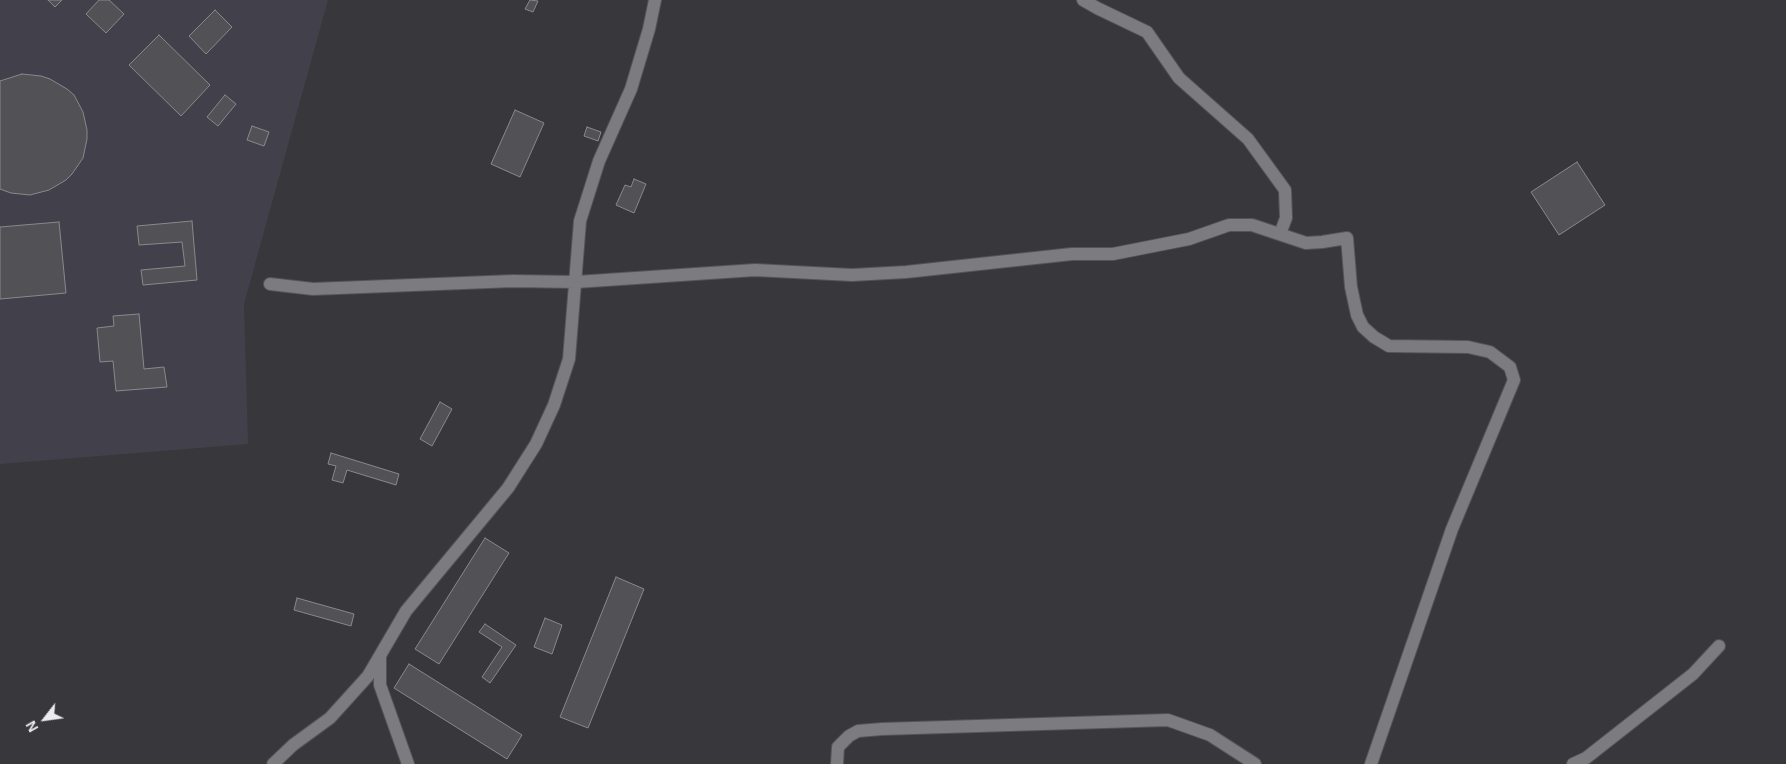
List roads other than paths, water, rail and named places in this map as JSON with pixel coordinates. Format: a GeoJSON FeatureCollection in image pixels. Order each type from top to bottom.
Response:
{"type":"FeatureCollection","features":[{"type":"Feature","properties":{"kind":"street"},"geometry":{"type":"LineString","coordinates":[[272,764],[293,745],[330,718],[368,676],[406,611],[508,488],[536,444],[554,405],[570,359],[580,221],[599,161],[631,89],[649,29],[655,0]]}},
{"type":"Feature","properties":{"kind":"street"},"geometry":{"type":"LineString","coordinates":[[1083,0],[1147,32],[1179,78],[1248,139],[1285,190],[1286,218],[1280,234]]}},
{"type":"Feature","properties":{"kind":"street"},"geometry":{"type":"LineString","coordinates":[[270,284],[313,289],[513,281],[576,282],[755,270],[852,275],[906,272],[1072,254],[1113,254],[1189,239],[1229,225],[1252,225],[1306,243],[1347,238],[1351,287],[1357,315],[1363,327],[1374,337],[1389,346],[1468,346],[1490,352],[1510,367],[1514,380],[1452,529],[1371,764]]}},
{"type":"Feature","properties":{"kind":"street"},"geometry":{"type":"LineString","coordinates":[[1573,764],[1586,758],[1693,674],[1718,646]]}},
{"type":"Feature","properties":{"kind":"street"},"geometry":{"type":"LineString","coordinates":[[380,654],[380,685],[408,764]]}},
{"type":"Feature","properties":{"kind":"street"},"geometry":{"type":"LineString","coordinates":[[837,764],[838,747],[848,736],[858,732],[892,728],[1168,720],[1210,735],[1255,764]]}}]}
